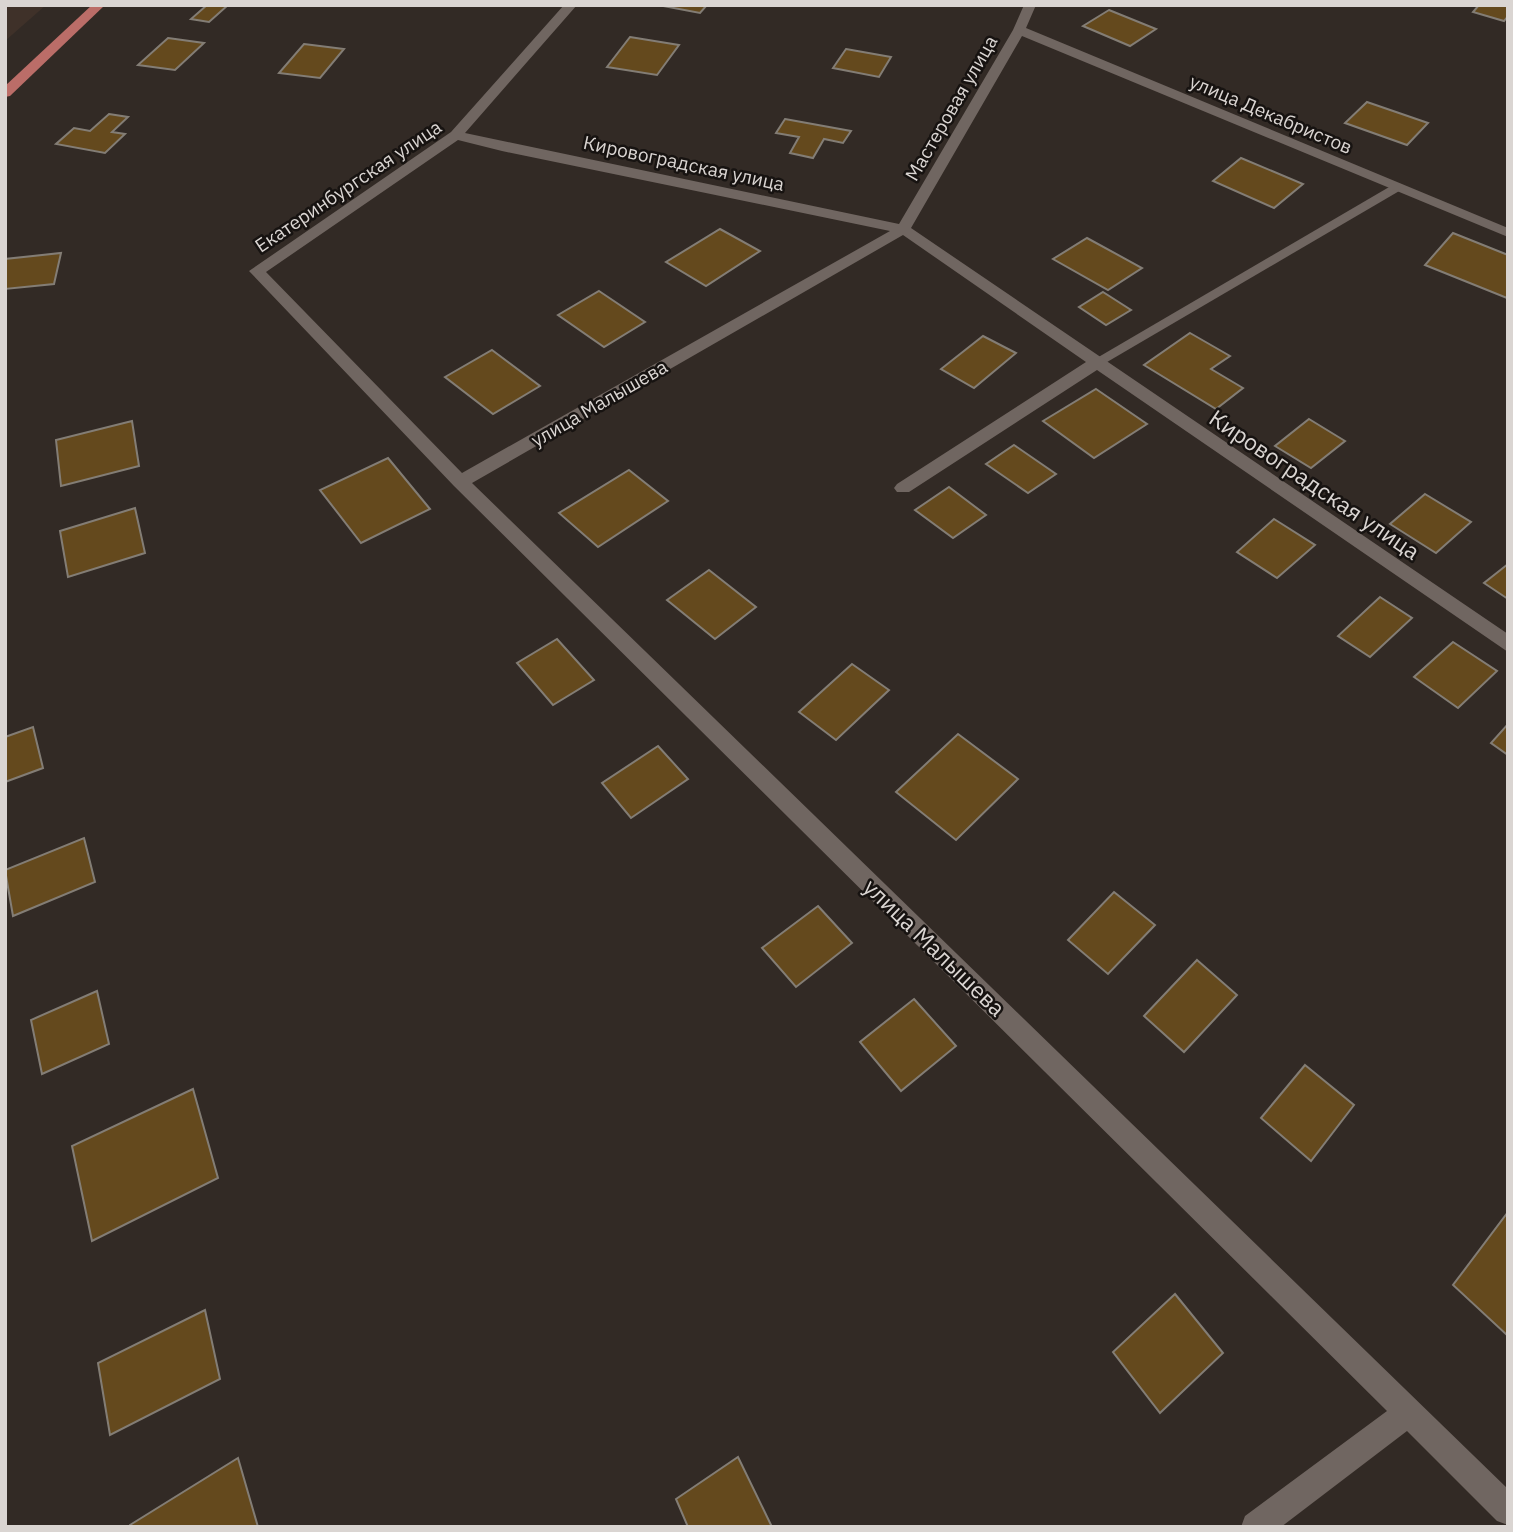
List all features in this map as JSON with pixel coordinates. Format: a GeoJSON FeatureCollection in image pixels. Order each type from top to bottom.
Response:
{"type":"FeatureCollection","features":[{"type":"Feature","properties":{"kind":"main road"},"geometry":{"type":"LineString","coordinates":[[5,93],[99,5]]}},
{"type":"Feature","properties":{"kind":"street","name":"Екатеринбургская улица"},"geometry":{"type":"LineString","coordinates":[[257,271],[456,135],[571,5]]}},
{"type":"Feature","properties":{"kind":"street","name":"Мастеровая улица"},"geometry":{"type":"LineString","coordinates":[[903,229],[1019,30],[1030,5]]}},
{"type":"Feature","properties":{"kind":"street","name":"улица Декабристов"},"geometry":{"type":"LineString","coordinates":[[1019,30],[1508,233]]}},
{"type":"Feature","properties":{"kind":"street","name":"Кировоградская улица"},"geometry":{"type":"LineString","coordinates":[[456,135],[515,150],[903,229],[1508,644]]}},
{"type":"Feature","properties":{"kind":"street","name":"улица Малышева"},"geometry":{"type":"LineString","coordinates":[[460,482],[903,229]]}},
{"type":"Feature","properties":{"kind":"street","name":"улица Малышева"},"geometry":{"type":"LineString","coordinates":[[257,271],[460,482],[1508,1510]]}},
{"type":"Feature","properties":{"kind":"street"},"geometry":{"type":"LineString","coordinates":[[903,488],[1097,362]]}},
{"type":"Feature","properties":{"kind":"street"},"geometry":{"type":"LineString","coordinates":[[1256,1527],[1409,1412]]}},
{"type":"Feature","properties":{"kind":"lane"},"geometry":{"type":"LineString","coordinates":[[1097,362],[1396,187]]}},
{"type":"Feature","properties":{"kind":"shaded area"},"geometry":{"type":"Polygon","coordinates":[[[5,5],[46,5],[5,41],[5,5]]]}},
{"type":"Feature","properties":{"kind":"building"},"geometry":{"type":"Polygon","coordinates":[[[207,5],[228,5],[209,22],[191,19],[207,5]]]}},
{"type":"Feature","properties":{"kind":"building"},"geometry":{"type":"Polygon","coordinates":[[[658,5],[707,5],[700,13],[658,5]]]}},
{"type":"Feature","properties":{"kind":"building"},"geometry":{"type":"Polygon","coordinates":[[[1479,5],[1508,5],[1508,16],[1504,21],[1473,12],[1479,5]]]}},
{"type":"Feature","properties":{"kind":"building"},"geometry":{"type":"Polygon","coordinates":[[[1109,10],[1156,29],[1130,46],[1083,26],[1109,10]]]}},
{"type":"Feature","properties":{"kind":"building"},"geometry":{"type":"Polygon","coordinates":[[[630,37],[679,45],[657,75],[607,67],[630,37]]]}},
{"type":"Feature","properties":{"kind":"building"},"geometry":{"type":"Polygon","coordinates":[[[168,38],[204,43],[175,70],[138,65],[168,38]]]}},
{"type":"Feature","properties":{"kind":"building"},"geometry":{"type":"Polygon","coordinates":[[[304,44],[344,49],[320,78],[279,73],[304,44]]]}},
{"type":"Feature","properties":{"kind":"building"},"geometry":{"type":"Polygon","coordinates":[[[846,49],[891,57],[879,77],[833,68],[846,49]]]}},
{"type":"Feature","properties":{"kind":"building"},"geometry":{"type":"Polygon","coordinates":[[[1367,102],[1428,123],[1407,145],[1345,123],[1367,102]]]}},
{"type":"Feature","properties":{"kind":"building"},"geometry":{"type":"Polygon","coordinates":[[[109,114],[128,117],[112,132],[125,134],[105,153],[56,144],[74,128],[90,131],[109,114]]]}},
{"type":"Feature","properties":{"kind":"building"},"geometry":{"type":"Polygon","coordinates":[[[785,119],[851,131],[843,143],[824,139],[813,158],[790,153],[799,137],[776,133],[785,119]]]}},
{"type":"Feature","properties":{"kind":"building"},"geometry":{"type":"Polygon","coordinates":[[[1241,158],[1303,184],[1274,208],[1213,181],[1241,158]]]}},
{"type":"Feature","properties":{"kind":"building"},"geometry":{"type":"Polygon","coordinates":[[[720,229],[760,251],[706,286],[666,262],[720,229]]]}},
{"type":"Feature","properties":{"kind":"building"},"geometry":{"type":"Polygon","coordinates":[[[1453,233],[1508,255],[1507,298],[1425,265],[1453,233]]]}},
{"type":"Feature","properties":{"kind":"building"},"geometry":{"type":"Polygon","coordinates":[[[1087,238],[1142,268],[1108,290],[1053,259],[1087,238]]]}},
{"type":"Feature","properties":{"kind":"building"},"geometry":{"type":"Polygon","coordinates":[[[61,253],[54,284],[5,289],[5,259],[61,253]]]}},
{"type":"Feature","properties":{"kind":"building"},"geometry":{"type":"Polygon","coordinates":[[[599,291],[645,322],[604,347],[558,315],[599,291]]]}},
{"type":"Feature","properties":{"kind":"building"},"geometry":{"type":"Polygon","coordinates":[[[1103,292],[1131,310],[1106,325],[1079,307],[1103,292]]]}},
{"type":"Feature","properties":{"kind":"building"},"geometry":{"type":"Polygon","coordinates":[[[1190,333],[1230,356],[1211,369],[1243,388],[1216,409],[1144,365],[1190,333]]]}},
{"type":"Feature","properties":{"kind":"building"},"geometry":{"type":"Polygon","coordinates":[[[983,336],[1016,353],[974,388],[941,369],[983,336]]]}},
{"type":"Feature","properties":{"kind":"building"},"geometry":{"type":"Polygon","coordinates":[[[492,350],[540,386],[493,414],[445,377],[492,350]]]}},
{"type":"Feature","properties":{"kind":"building"},"geometry":{"type":"Polygon","coordinates":[[[1096,389],[1147,424],[1094,458],[1043,421],[1096,389]]]}},
{"type":"Feature","properties":{"kind":"building"},"geometry":{"type":"Polygon","coordinates":[[[1309,419],[1345,441],[1311,468],[1275,446],[1309,419]]]}},
{"type":"Feature","properties":{"kind":"building"},"geometry":{"type":"Polygon","coordinates":[[[132,421],[139,466],[61,486],[56,440],[132,421]]]}},
{"type":"Feature","properties":{"kind":"building"},"geometry":{"type":"Polygon","coordinates":[[[1014,445],[1056,474],[1028,493],[986,464],[1014,445]]]}},
{"type":"Feature","properties":{"kind":"building"},"geometry":{"type":"Polygon","coordinates":[[[388,458],[430,509],[361,543],[320,490],[388,458]]]}},
{"type":"Feature","properties":{"kind":"building"},"geometry":{"type":"Polygon","coordinates":[[[629,470],[668,501],[598,547],[559,513],[629,470]]]}},
{"type":"Feature","properties":{"kind":"building"},"geometry":{"type":"Polygon","coordinates":[[[949,487],[986,515],[953,538],[915,510],[949,487]]]}},
{"type":"Feature","properties":{"kind":"building"},"geometry":{"type":"Polygon","coordinates":[[[1425,494],[1471,522],[1436,553],[1390,524],[1425,494]]]}},
{"type":"Feature","properties":{"kind":"building"},"geometry":{"type":"Polygon","coordinates":[[[135,508],[145,553],[68,577],[60,531],[135,508]]]}},
{"type":"Feature","properties":{"kind":"building"},"geometry":{"type":"Polygon","coordinates":[[[1274,519],[1315,545],[1277,578],[1237,552],[1274,519]]]}},
{"type":"Feature","properties":{"kind":"building"},"geometry":{"type":"Polygon","coordinates":[[[1508,564],[1508,599],[1484,583],[1508,564]]]}},
{"type":"Feature","properties":{"kind":"building"},"geometry":{"type":"Polygon","coordinates":[[[709,570],[756,607],[715,639],[667,600],[709,570]]]}},
{"type":"Feature","properties":{"kind":"building"},"geometry":{"type":"Polygon","coordinates":[[[1380,597],[1412,618],[1370,657],[1338,636],[1380,597]]]}},
{"type":"Feature","properties":{"kind":"building"},"geometry":{"type":"Polygon","coordinates":[[[557,639],[594,680],[553,705],[517,663],[557,639]]]}},
{"type":"Feature","properties":{"kind":"building"},"geometry":{"type":"Polygon","coordinates":[[[1453,642],[1497,671],[1458,708],[1414,677],[1453,642]]]}},
{"type":"Feature","properties":{"kind":"building"},"geometry":{"type":"Polygon","coordinates":[[[852,664],[889,690],[836,740],[799,712],[852,664]]]}},
{"type":"Feature","properties":{"kind":"building"},"geometry":{"type":"Polygon","coordinates":[[[1508,724],[1508,755],[1491,743],[1508,724]]]}},
{"type":"Feature","properties":{"kind":"building"},"geometry":{"type":"Polygon","coordinates":[[[33,727],[43,768],[5,782],[5,737],[33,727]]]}},
{"type":"Feature","properties":{"kind":"building"},"geometry":{"type":"Polygon","coordinates":[[[958,734],[1018,779],[956,840],[896,792],[958,734]]]}},
{"type":"Feature","properties":{"kind":"building"},"geometry":{"type":"Polygon","coordinates":[[[658,746],[688,779],[631,818],[602,783],[658,746]]]}},
{"type":"Feature","properties":{"kind":"building"},"geometry":{"type":"Polygon","coordinates":[[[84,838],[95,882],[13,916],[5,870],[84,838]]]}},
{"type":"Feature","properties":{"kind":"building"},"geometry":{"type":"Polygon","coordinates":[[[1114,892],[1155,925],[1108,974],[1068,940],[1114,892]]]}},
{"type":"Feature","properties":{"kind":"building"},"geometry":{"type":"Polygon","coordinates":[[[818,906],[852,943],[796,987],[762,948],[818,906]]]}},
{"type":"Feature","properties":{"kind":"building"},"geometry":{"type":"Polygon","coordinates":[[[1197,960],[1237,995],[1184,1052],[1144,1016],[1197,960]]]}},
{"type":"Feature","properties":{"kind":"building"},"geometry":{"type":"Polygon","coordinates":[[[97,991],[109,1044],[42,1074],[31,1020],[97,991]]]}},
{"type":"Feature","properties":{"kind":"building"},"geometry":{"type":"Polygon","coordinates":[[[914,999],[956,1046],[901,1091],[860,1042],[914,999]]]}},
{"type":"Feature","properties":{"kind":"building"},"geometry":{"type":"Polygon","coordinates":[[[1305,1065],[1354,1105],[1311,1161],[1261,1118],[1305,1065]]]}},
{"type":"Feature","properties":{"kind":"building"},"geometry":{"type":"Polygon","coordinates":[[[193,1089],[218,1178],[92,1241],[72,1146],[193,1089]]]}},
{"type":"Feature","properties":{"kind":"building"},"geometry":{"type":"Polygon","coordinates":[[[1508,1212],[1508,1336],[1453,1285],[1508,1212]]]}},
{"type":"Feature","properties":{"kind":"building"},"geometry":{"type":"Polygon","coordinates":[[[1175,1294],[1223,1353],[1160,1413],[1113,1352],[1175,1294]]]}},
{"type":"Feature","properties":{"kind":"building"},"geometry":{"type":"Polygon","coordinates":[[[205,1310],[220,1379],[110,1435],[98,1363],[205,1310]]]}},
{"type":"Feature","properties":{"kind":"building"},"geometry":{"type":"Polygon","coordinates":[[[738,1457],[772,1527],[688,1527],[676,1499],[738,1457]]]}},
{"type":"Feature","properties":{"kind":"building"},"geometry":{"type":"Polygon","coordinates":[[[238,1458],[258,1527],[130,1527],[130,1525],[238,1458]]]}}]}
